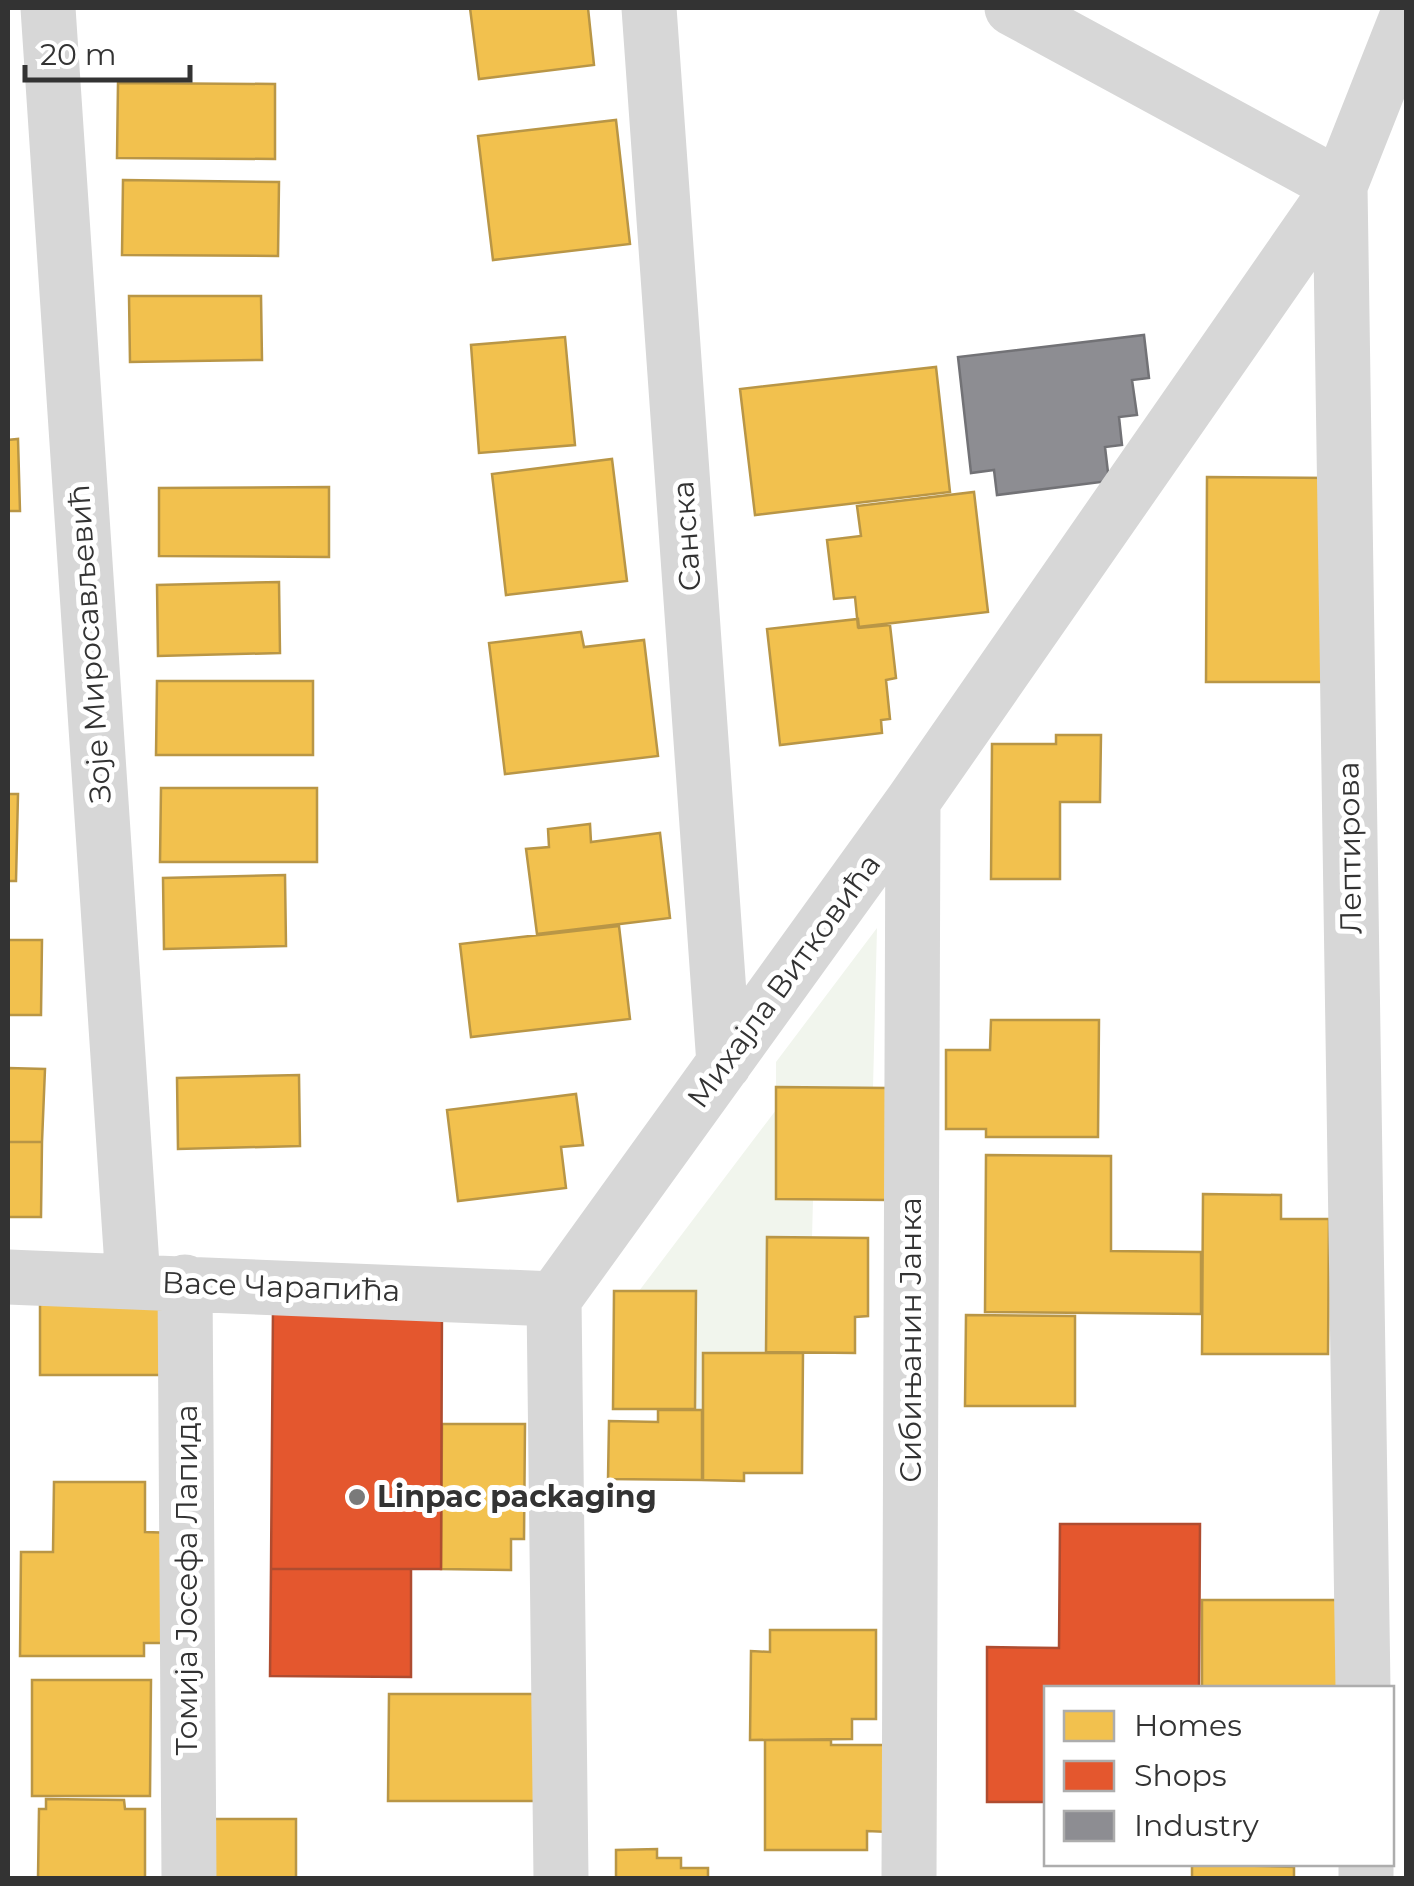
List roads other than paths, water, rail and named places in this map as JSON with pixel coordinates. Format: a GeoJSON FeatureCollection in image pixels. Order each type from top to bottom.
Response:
{"type":"FeatureCollection","features":[{"type":"Feature","properties":{"kind":"street","name":"Зоје Миросављевић"},"geometry":{"type":"LineString","coordinates":[[48,8],[159,1282]]}},
{"type":"Feature","properties":{"kind":"street","name":"Санска"},"geometry":{"type":"LineString","coordinates":[[649,8],[724,1064]]}},
{"type":"Feature","properties":{"kind":"street"},"geometry":{"type":"LineString","coordinates":[[1012,8],[1340,186]]}},
{"type":"Feature","properties":{"kind":"street","name":"Лептирова"},"geometry":{"type":"LineString","coordinates":[[1363,1686],[1340,186],[1406,19]]}},
{"type":"Feature","properties":{"kind":"street","name":"Михајла Витковића"},"geometry":{"type":"LineString","coordinates":[[554,1300],[914,801],[1340,186]]}},
{"type":"Feature","properties":{"kind":"street","name":"Сибињанин Јанка"},"geometry":{"type":"LineString","coordinates":[[909,1878],[914,801]]}},
{"type":"Feature","properties":{"kind":"street","name":"Васе Чарапића"},"geometry":{"type":"LineString","coordinates":[[8,1278],[554,1300]]}},
{"type":"Feature","properties":{"kind":"street","name":"Томија Јосефа Лапида"},"geometry":{"type":"LineString","coordinates":[[159,1282],[188,1878]]}},
{"type":"Feature","properties":{"kind":"street"},"geometry":{"type":"LineString","coordinates":[[554,1300],[561,1878]]}},
{"type":"Feature","properties":{"kind":"place","name":"Linpac packaging"},"geometry":{"type":"Point","coordinates":[357,1497]}}]}
